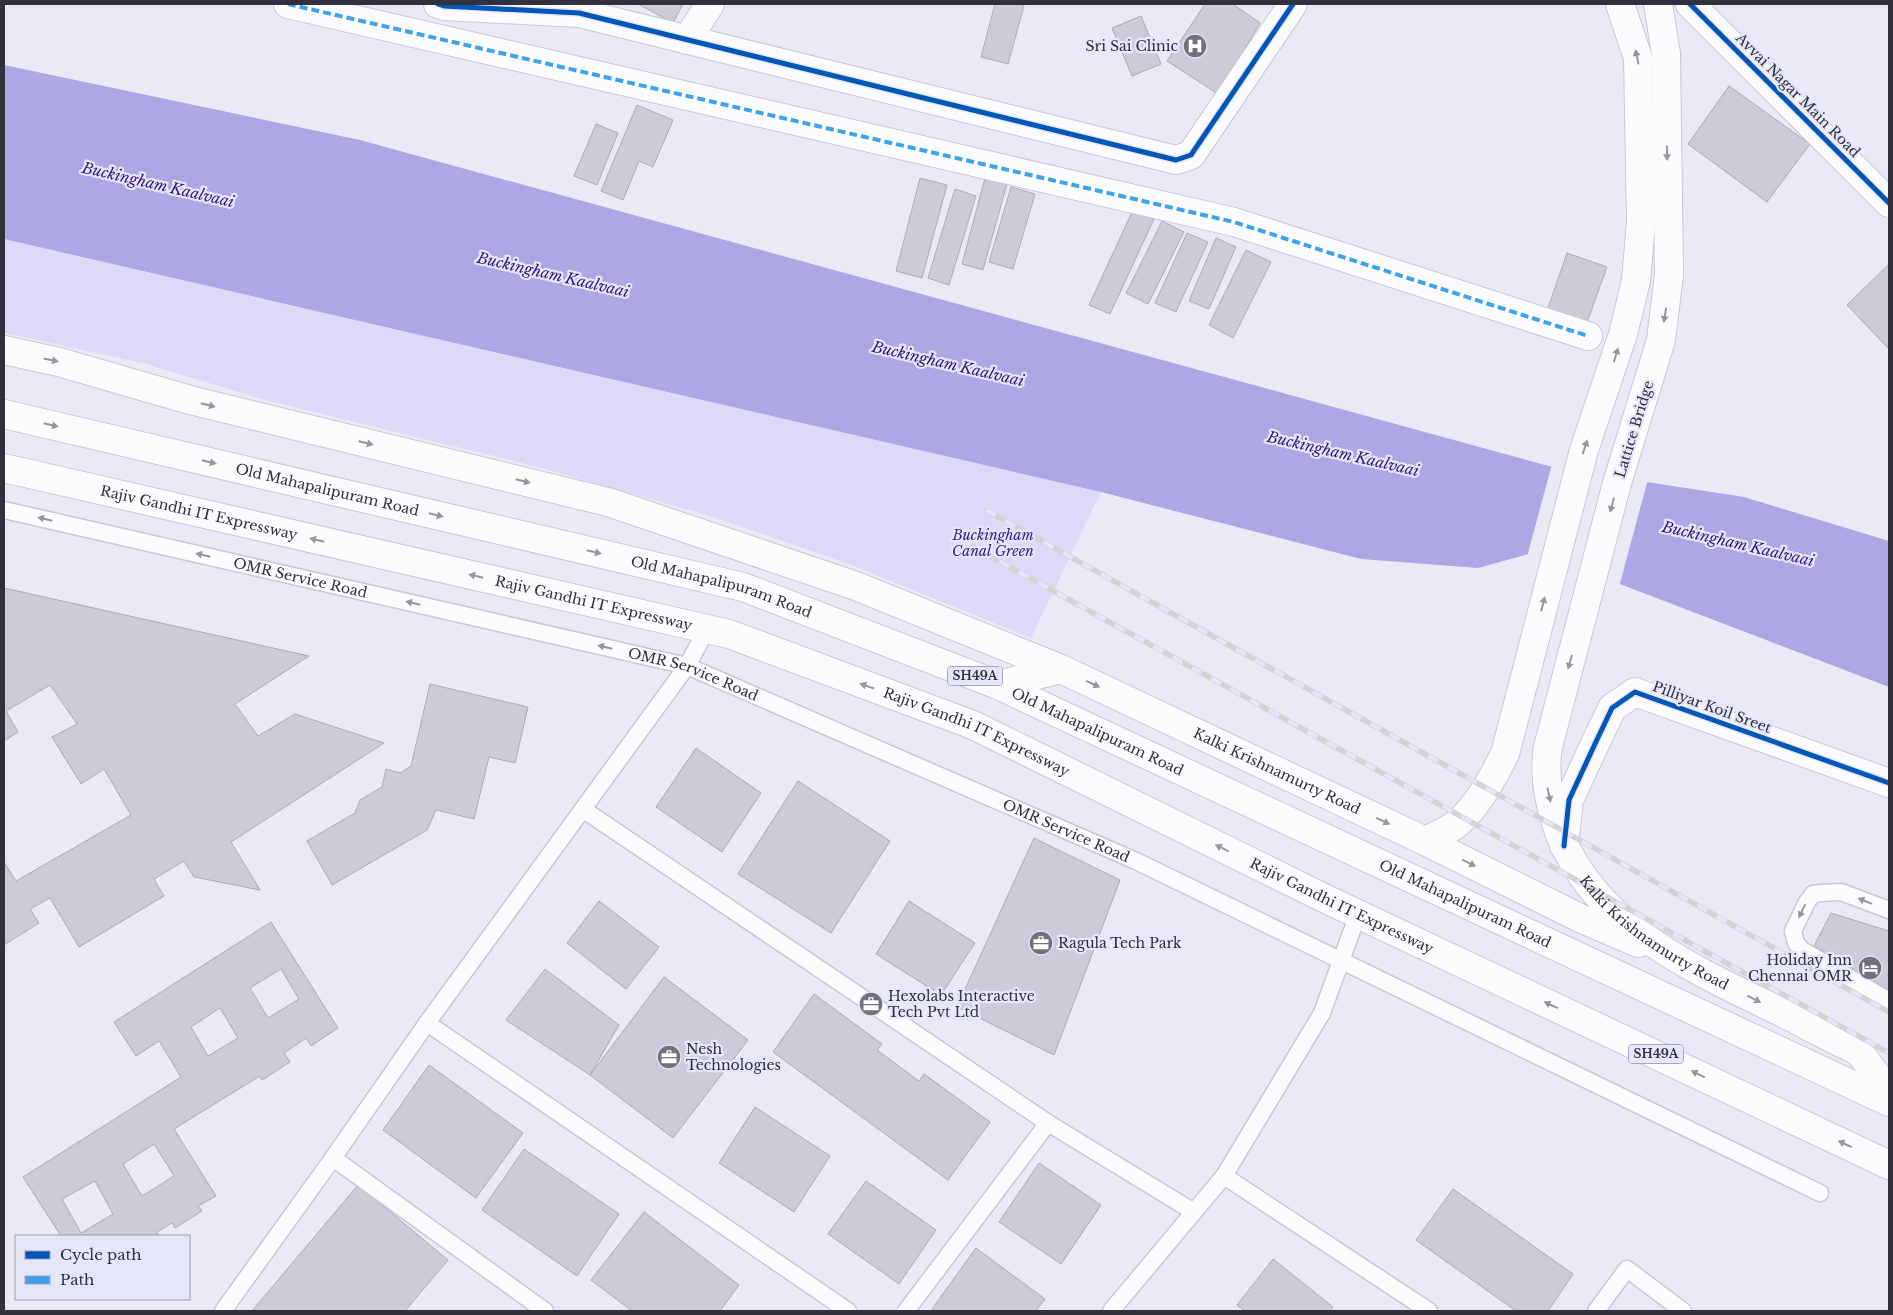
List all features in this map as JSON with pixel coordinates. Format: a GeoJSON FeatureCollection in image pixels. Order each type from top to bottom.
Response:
{"type":"FeatureCollection","features":[{"type":"Feature","properties":{"kind":"main road"},"geometry":{"type":"LineString","coordinates":[[288,4],[1234,222],[1588,336]]}},
{"type":"Feature","properties":{"kind":"main road"},"geometry":{"type":"LineString","coordinates":[[442,4],[582,8],[687,40],[1176,160],[1191,155],[1293,4]]}},
{"type":"Feature","properties":{"kind":"main road"},"geometry":{"type":"LineString","coordinates":[[687,40],[710,4]]}},
{"type":"Feature","properties":{"kind":"main road"},"geometry":{"type":"LineString","coordinates":[[1425,841],[1459,822],[1478,800],[1494,776],[1505,754],[1584,450],[1614,363],[1634,293],[1641,221],[1638,58],[1620,4]]}},
{"type":"Feature","properties":{"kind":"main road","name":"Lattice Bridge"},"geometry":{"type":"LineString","coordinates":[[1548,746],[1617,483],[1661,340],[1666,308],[1669,275],[1666,54],[1658,4]]}},
{"type":"Feature","properties":{"kind":"main road","name":"Avvai Nagar Main Road"},"geometry":{"type":"LineString","coordinates":[[1693,5],[1889,203]]}},
{"type":"Feature","properties":{"kind":"main road","name":"Kalki Krishnamurty Road"},"geometry":{"type":"LineString","coordinates":[[4,350],[59,362],[190,400],[608,502],[856,586],[1061,669],[1425,841],[1582,919],[1675,958],[1858,1051],[1889,1094]]}},
{"type":"Feature","properties":{"kind":"main road","name":"Old Mahapalipuram Road"},"geometry":{"type":"LineString","coordinates":[[4,414],[743,587],[998,685],[1889,1102]]}},
{"type":"Feature","properties":{"kind":"main road","name":"Rajiv Gandhi IT Expressway"},"geometry":{"type":"LineString","coordinates":[[4,468],[729,634],[973,725],[1358,914],[1889,1164]]}},
{"type":"Feature","properties":{"kind":"main road"},"geometry":{"type":"LineString","coordinates":[[998,685],[1061,669]]}},
{"type":"Feature","properties":{"kind":"main road","name":"Pilliyar Koil Sreet"},"geometry":{"type":"LineString","coordinates":[[1564,846],[1569,800],[1612,708],[1635,692],[1889,783]]}},
{"type":"Feature","properties":{"kind":"main road","name":"Kalki Krishnamurty Road"},"geometry":{"type":"LineString","coordinates":[[1548,746],[1545,763],[1547,785],[1564,846],[1576,868],[1599,898],[1639,933],[1675,958]]}},
{"type":"Feature","properties":{"kind":"lane","name":"OMR Service Road"},"geometry":{"type":"LineString","coordinates":[[4,510],[687,666],[1136,861],[1820,1193]]}},
{"type":"Feature","properties":{"kind":"lane"},"geometry":{"type":"LineString","coordinates":[[223,1311],[427,1023],[584,810],[687,666],[707,629]]}},
{"type":"Feature","properties":{"kind":"lane"},"geometry":{"type":"LineString","coordinates":[[584,810],[1048,1123],[1194,1212]]}},
{"type":"Feature","properties":{"kind":"lane"},"geometry":{"type":"LineString","coordinates":[[1889,910],[1842,892],[1813,894],[1793,931],[1796,943],[1802,950],[1889,1001]]}},
{"type":"Feature","properties":{"kind":"lane"},"geometry":{"type":"LineString","coordinates":[[1111,1311],[1224,1176],[1322,1013],[1358,914]]}},
{"type":"Feature","properties":{"kind":"lane"},"geometry":{"type":"LineString","coordinates":[[427,1023],[848,1311]]}},
{"type":"Feature","properties":{"kind":"lane"},"geometry":{"type":"LineString","coordinates":[[906,1311],[1048,1123]]}},
{"type":"Feature","properties":{"kind":"lane"},"geometry":{"type":"LineString","coordinates":[[333,1158],[545,1311]]}},
{"type":"Feature","properties":{"kind":"lane"},"geometry":{"type":"LineString","coordinates":[[1224,1176],[1429,1311]]}},
{"type":"Feature","properties":{"kind":"lane"},"geometry":{"type":"LineString","coordinates":[[1596,1311],[1627,1269],[1682,1311]]}},
{"type":"Feature","properties":{"kind":"green space","name":"Buckingham Canal Green"},"geometry":{"type":"Polygon","coordinates":[[[4,239],[1101,492],[1031,638],[849,564],[714,517],[534,466],[262,399],[143,363],[4,333],[4,239]]]}},
{"type":"Feature","properties":{"kind":"water","name":"Buckingham Kaalvaai"},"geometry":{"type":"Polygon","coordinates":[[[4,65],[360,140],[1556,468],[1744,497],[1889,541],[1889,687],[1536,552],[1478,568],[1361,559],[1101,492],[4,239],[4,65]]]}},
{"type":"Feature","properties":{"kind":"pier"},"geometry":{"type":"Polygon","coordinates":[[[1552,464],[1648,479],[1619,587],[1536,555],[1527,557],[1552,464]]]}},
{"type":"Feature","properties":{"kind":"building"},"geometry":{"type":"Polygon","coordinates":[[[638,4],[683,4],[673,23],[638,4]]]}},
{"type":"Feature","properties":{"kind":"building"},"geometry":{"type":"Polygon","coordinates":[[[995,4],[1017,4],[1024,6],[1008,64],[981,57],[995,4]]]}},
{"type":"Feature","properties":{"kind":"building"},"geometry":{"type":"Polygon","coordinates":[[[1205,4],[1233,4],[1260,23],[1218,94],[1167,61],[1205,4]]]}},
{"type":"Feature","properties":{"kind":"building"},"geometry":{"type":"Polygon","coordinates":[[[1141,16],[1161,64],[1132,76],[1112,28],[1141,16]]]}},
{"type":"Feature","properties":{"kind":"building"},"geometry":{"type":"Polygon","coordinates":[[[1729,86],[1810,144],[1767,202],[1688,144],[1729,86]]]}},
{"type":"Feature","properties":{"kind":"building"},"geometry":{"type":"Polygon","coordinates":[[[637,105],[673,120],[653,167],[639,161],[623,200],[601,191],[637,105]]]}},
{"type":"Feature","properties":{"kind":"building"},"geometry":{"type":"Polygon","coordinates":[[[596,124],[618,133],[597,185],[574,176],[596,124]]]}},
{"type":"Feature","properties":{"kind":"building"},"geometry":{"type":"Polygon","coordinates":[[[920,178],[947,185],[922,278],[896,271],[920,178]]]}},
{"type":"Feature","properties":{"kind":"building"},"geometry":{"type":"Polygon","coordinates":[[[985,178],[1007,184],[983,270],[962,264],[985,178]]]}},
{"type":"Feature","properties":{"kind":"building"},"geometry":{"type":"Polygon","coordinates":[[[1011,187],[1035,194],[1013,269],[989,262],[1011,187]]]}},
{"type":"Feature","properties":{"kind":"building"},"geometry":{"type":"Polygon","coordinates":[[[955,189],[976,196],[949,285],[928,278],[955,189]]]}},
{"type":"Feature","properties":{"kind":"building"},"geometry":{"type":"Polygon","coordinates":[[[1133,210],[1154,219],[1110,314],[1089,305],[1133,210]]]}},
{"type":"Feature","properties":{"kind":"building"},"geometry":{"type":"Polygon","coordinates":[[[1162,221],[1184,232],[1148,304],[1126,293],[1162,221]]]}},
{"type":"Feature","properties":{"kind":"building"},"geometry":{"type":"Polygon","coordinates":[[[1187,233],[1208,242],[1176,312],[1155,303],[1187,233]]]}},
{"type":"Feature","properties":{"kind":"building"},"geometry":{"type":"Polygon","coordinates":[[[1216,238],[1236,247],[1209,309],[1189,301],[1216,238]]]}},
{"type":"Feature","properties":{"kind":"building"},"geometry":{"type":"Polygon","coordinates":[[[1246,250],[1271,262],[1233,338],[1209,325],[1246,250]]]}},
{"type":"Feature","properties":{"kind":"building"},"geometry":{"type":"Polygon","coordinates":[[[1567,253],[1607,267],[1586,325],[1547,311],[1567,253]]]}},
{"type":"Feature","properties":{"kind":"building"},"geometry":{"type":"Polygon","coordinates":[[[1889,264],[1889,349],[1847,305],[1889,264]]]}},
{"type":"Feature","properties":{"kind":"building"},"geometry":{"type":"Polygon","coordinates":[[[4,588],[309,656],[235,704],[258,736],[295,714],[384,743],[231,842],[260,890],[194,877],[184,861],[154,879],[164,896],[79,947],[50,898],[30,909],[39,923],[4,945],[4,862],[16,881],[131,815],[104,769],[81,784],[52,737],[77,724],[50,685],[6,711],[18,732],[4,741],[4,588]]]}},
{"type":"Feature","properties":{"kind":"building"},"geometry":{"type":"Polygon","coordinates":[[[430,684],[528,707],[515,763],[489,757],[474,819],[436,810],[427,830],[332,885],[307,841],[355,813],[360,800],[382,787],[386,769],[400,773],[411,766],[430,684]]]}},
{"type":"Feature","properties":{"kind":"building"},"geometry":{"type":"Polygon","coordinates":[[[696,748],[761,793],[722,852],[656,807],[696,748]]]}},
{"type":"Feature","properties":{"kind":"building"},"geometry":{"type":"Polygon","coordinates":[[[798,781],[890,841],[831,933],[738,874],[798,781]]]}},
{"type":"Feature","properties":{"kind":"building","name":"Ragula Tech Park"},"geometry":{"type":"Polygon","coordinates":[[[1034,838],[1120,880],[1054,1055],[957,1007],[1034,838]]]}},
{"type":"Feature","properties":{"kind":"building"},"geometry":{"type":"Polygon","coordinates":[[[599,901],[659,947],[626,989],[567,943],[599,901]]]}},
{"type":"Feature","properties":{"kind":"building"},"geometry":{"type":"Polygon","coordinates":[[[909,901],[975,943],[941,995],[876,954],[909,901]]]}},
{"type":"Feature","properties":{"kind":"building","name":"Holiday Inn Chennai OMR"},"geometry":{"type":"Polygon","coordinates":[[[1831,913],[1889,931],[1889,990],[1814,946],[1831,913]]]}},
{"type":"Feature","properties":{"kind":"building"},"geometry":{"type":"Polygon","coordinates":[[[271,922],[338,1028],[311,1046],[306,1038],[284,1053],[290,1062],[262,1080],[260,1076],[174,1129],[216,1196],[198,1206],[202,1211],[175,1228],[172,1223],[157,1232],[158,1235],[60,1235],[23,1177],[181,1077],[159,1041],[136,1056],[114,1022],[271,922]],[[281,969],[250,988],[268,1018],[299,999],[281,969]],[[220,1008],[191,1027],[208,1056],[238,1038],[220,1008]],[[154,1144],[123,1164],[142,1196],[174,1176],[154,1144]],[[95,1181],[62,1199],[81,1233],[113,1214],[95,1181]]]}},
{"type":"Feature","properties":{"kind":"building"},"geometry":{"type":"Polygon","coordinates":[[[545,969],[619,1025],[590,1075],[506,1020],[545,969]]]}},
{"type":"Feature","properties":{"kind":"building","name":"Nesh Technologies"},"geometry":{"type":"Polygon","coordinates":[[[664,977],[748,1040],[673,1138],[590,1075],[664,977]]]}},
{"type":"Feature","properties":{"kind":"building"},"geometry":{"type":"Polygon","coordinates":[[[814,994],[882,1044],[877,1050],[919,1081],[924,1074],[990,1122],[948,1180],[773,1052],[814,994]]]}},
{"type":"Feature","properties":{"kind":"building"},"geometry":{"type":"Polygon","coordinates":[[[429,1065],[523,1133],[476,1198],[383,1130],[429,1065]]]}},
{"type":"Feature","properties":{"kind":"building"},"geometry":{"type":"Polygon","coordinates":[[[755,1107],[830,1156],[794,1212],[719,1163],[755,1107]]]}},
{"type":"Feature","properties":{"kind":"building"},"geometry":{"type":"Polygon","coordinates":[[[524,1149],[619,1214],[577,1276],[482,1210],[524,1149]]]}},
{"type":"Feature","properties":{"kind":"building"},"geometry":{"type":"Polygon","coordinates":[[[1039,1163],[1101,1205],[1061,1264],[999,1222],[1039,1163]]]}},
{"type":"Feature","properties":{"kind":"building"},"geometry":{"type":"Polygon","coordinates":[[[866,1181],[936,1230],[899,1284],[828,1234],[866,1181]]]}},
{"type":"Feature","properties":{"kind":"building"},"geometry":{"type":"Polygon","coordinates":[[[358,1185],[448,1260],[405,1311],[252,1311],[358,1185]]]}},
{"type":"Feature","properties":{"kind":"building"},"geometry":{"type":"Polygon","coordinates":[[[1453,1189],[1573,1274],[1548,1311],[1516,1311],[1416,1240],[1453,1189]]]}},
{"type":"Feature","properties":{"kind":"building"},"geometry":{"type":"Polygon","coordinates":[[[644,1212],[739,1285],[720,1311],[632,1311],[591,1280],[644,1212]]]}},
{"type":"Feature","properties":{"kind":"building"},"geometry":{"type":"Polygon","coordinates":[[[976,1248],[1045,1299],[1036,1311],[936,1311],[932,1309],[976,1248]]]}},
{"type":"Feature","properties":{"kind":"building"},"geometry":{"type":"Polygon","coordinates":[[[1273,1259],[1333,1307],[1330,1311],[1245,1311],[1237,1305],[1273,1259]]]}},
{"type":"Feature","properties":{"kind":"railway"},"geometry":{"type":"LineString","coordinates":[[986,510],[1889,1012]]}},
{"type":"Feature","properties":{"kind":"railway"},"geometry":{"type":"LineString","coordinates":[[961,540],[1889,1053]]}},
{"type":"Feature","properties":{"kind":"marked path"},"geometry":{"type":"LineString","coordinates":[[288,4],[1234,222],[1588,336]]}},
{"type":"Feature","properties":{"kind":"cycle path"},"geometry":{"type":"LineString","coordinates":[[438,4],[444,6],[579,13],[1176,160],[1191,155],[1293,4]]}},
{"type":"Feature","properties":{"kind":"cycle path"},"geometry":{"type":"LineString","coordinates":[[1690,4],[1889,203]]}},
{"type":"Feature","properties":{"kind":"cycle path"},"geometry":{"type":"LineString","coordinates":[[1564,846],[1569,800],[1612,708],[1635,692],[1889,783]]}},
{"type":"Feature","properties":{"kind":"place","name":"Sri Sai Clinic"},"geometry":{"type":"Point","coordinates":[1195,46]}},
{"type":"Feature","properties":{"kind":"place","name":"Ragula Tech Park"},"geometry":{"type":"Point","coordinates":[1041,943]}},
{"type":"Feature","properties":{"kind":"place","name":"Holiday Inn Chennai OMR"},"geometry":{"type":"Point","coordinates":[1870,968]}},
{"type":"Feature","properties":{"kind":"place","name":"Hexolabs Interactive Tech Pvt Ltd"},"geometry":{"type":"Point","coordinates":[871,1004]}},
{"type":"Feature","properties":{"kind":"place","name":"Nesh Technologies"},"geometry":{"type":"Point","coordinates":[669,1057]}}]}
